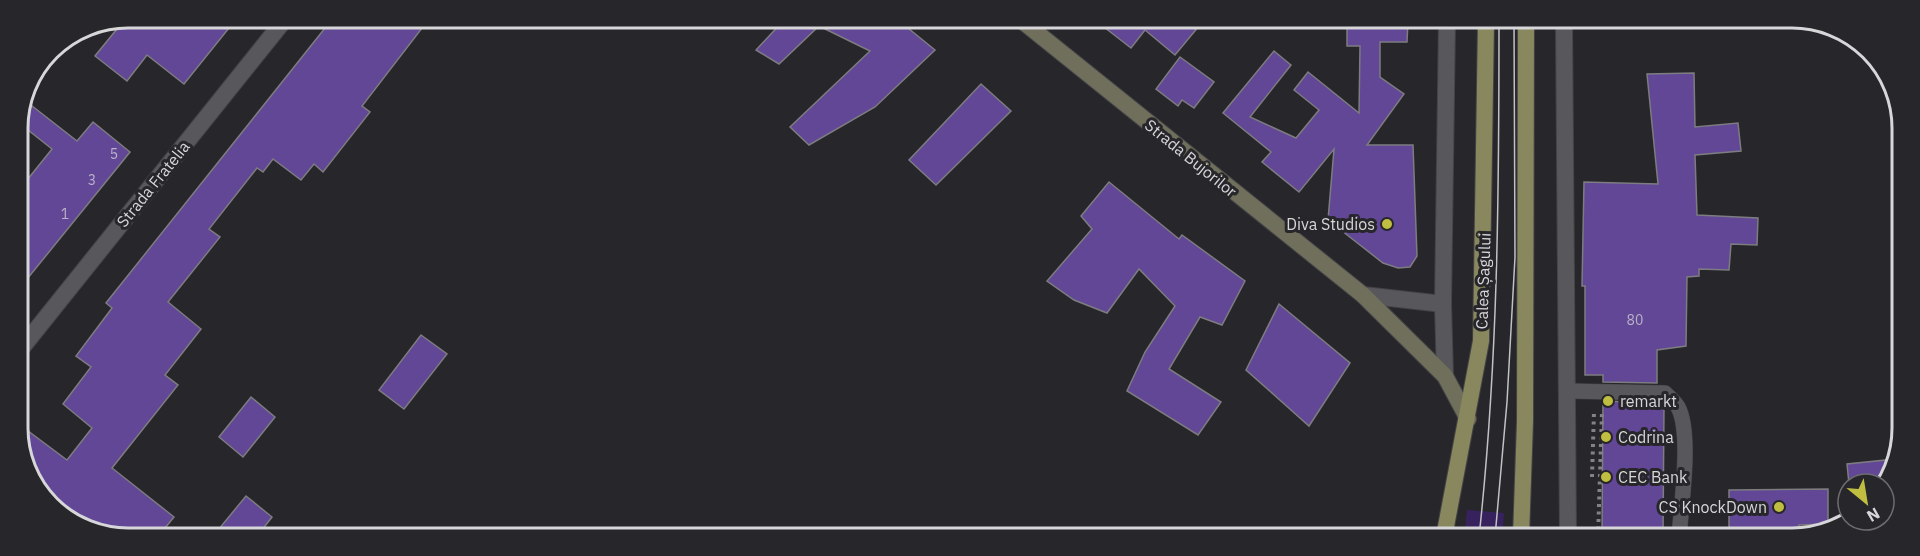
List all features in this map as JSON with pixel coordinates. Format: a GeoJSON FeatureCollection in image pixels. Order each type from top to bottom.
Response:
{"type":"FeatureCollection","features":[{"type":"Feature","properties":{"kind":"main road","name":"Strada Bujorilor"},"geometry":{"type":"LineString","coordinates":[[1031,28],[1363,295],[1445,376],[1468,419]]}},
{"type":"Feature","properties":{"kind":"main road","name":"Calea Șagului"},"geometry":{"type":"LineString","coordinates":[[1446,527],[1481,341],[1486,28]]}},
{"type":"Feature","properties":{"kind":"main road"},"geometry":{"type":"LineString","coordinates":[[1521,527],[1525,422],[1526,28]]}},
{"type":"Feature","properties":{"kind":"street","name":"Strada Fratelia"},"geometry":{"type":"LineString","coordinates":[[28,340],[278,28]]}},
{"type":"Feature","properties":{"kind":"street"},"geometry":{"type":"LineString","coordinates":[[1445,376],[1443,304],[1447,28]]}},
{"type":"Feature","properties":{"kind":"street"},"geometry":{"type":"LineString","coordinates":[[1563,28],[1568,527]]}},
{"type":"Feature","properties":{"kind":"street"},"geometry":{"type":"LineString","coordinates":[[1363,295],[1443,304]]}},
{"type":"Feature","properties":{"kind":"lane"},"geometry":{"type":"LineString","coordinates":[[1568,391],[1665,393],[1677,406],[1683,422],[1685,450],[1680,527]]}},
{"type":"Feature","properties":{"kind":"path"},"geometry":{"type":"LineString","coordinates":[[1592,481],[1598,392]]}},
{"type":"Feature","properties":{"kind":"path"},"geometry":{"type":"LineString","coordinates":[[1598,392],[1598,527]]}},
{"type":"Feature","properties":{"kind":"shaded area"},"geometry":{"type":"Polygon","coordinates":[[[1467,510],[1504,513],[1503,527],[1465,527],[1467,510]]]}},
{"type":"Feature","properties":{"kind":"building"},"geometry":{"type":"Polygon","coordinates":[[[229,28],[184,84],[147,55],[127,81],[95,56],[117,29],[229,28]]]}},
{"type":"Feature","properties":{"kind":"building"},"geometry":{"type":"Polygon","coordinates":[[[325,28],[422,28],[362,106],[370,112],[323,172],[314,164],[301,180],[273,159],[263,172],[257,168],[209,229],[220,237],[168,302],[201,329],[165,375],[178,385],[112,468],[174,517],[165,528],[115,527],[78,514],[62,503],[45,483],[30,447],[28,431],[67,460],[92,428],[63,404],[91,367],[76,356],[112,308],[106,303],[325,28]]]}},
{"type":"Feature","properties":{"kind":"building"},"geometry":{"type":"Polygon","coordinates":[[[777,28],[817,28],[779,64],[756,50],[777,28]]]}},
{"type":"Feature","properties":{"kind":"building"},"geometry":{"type":"Polygon","coordinates":[[[823,28],[908,28],[935,50],[875,107],[809,145],[790,127],[870,51],[823,28]]]}},
{"type":"Feature","properties":{"kind":"building"},"geometry":{"type":"Polygon","coordinates":[[[1105,28],[1197,28],[1175,55],[1145,30],[1131,48],[1105,28]]]}},
{"type":"Feature","properties":{"kind":"building"},"geometry":{"type":"Polygon","coordinates":[[[1347,28],[1408,28],[1407,42],[1380,42],[1380,77],[1404,94],[1367,145],[1413,145],[1417,256],[1410,267],[1398,268],[1383,263],[1328,220],[1334,149],[1299,192],[1262,162],[1271,152],[1223,113],[1274,51],[1291,65],[1250,117],[1296,138],[1319,110],[1294,90],[1308,72],[1359,113],[1360,46],[1347,46],[1347,28]]]}},
{"type":"Feature","properties":{"kind":"building"},"geometry":{"type":"Polygon","coordinates":[[[1180,57],[1214,82],[1194,108],[1182,100],[1178,106],[1156,89],[1180,57]]]}},
{"type":"Feature","properties":{"kind":"building"},"geometry":{"type":"Polygon","coordinates":[[[1694,73],[1695,127],[1738,123],[1741,151],[1695,155],[1697,215],[1758,218],[1757,245],[1731,244],[1729,270],[1699,269],[1699,276],[1687,277],[1686,346],[1657,350],[1657,383],[1603,382],[1603,375],[1585,375],[1585,286],[1582,286],[1584,182],[1658,184],[1647,74],[1694,73]]]}},
{"type":"Feature","properties":{"kind":"building"},"geometry":{"type":"Polygon","coordinates":[[[981,84],[1011,111],[936,185],[909,160],[981,84]]]}},
{"type":"Feature","properties":{"kind":"building"},"geometry":{"type":"Polygon","coordinates":[[[31,105],[77,141],[93,122],[130,152],[28,277],[29,178],[52,149],[29,131],[31,105]]]}},
{"type":"Feature","properties":{"kind":"building"},"geometry":{"type":"Polygon","coordinates":[[[1109,182],[1179,239],[1182,235],[1245,281],[1222,325],[1200,317],[1169,369],[1221,402],[1198,435],[1127,391],[1145,352],[1175,306],[1139,269],[1107,313],[1074,300],[1047,281],[1092,229],[1081,216],[1109,182]]]}},
{"type":"Feature","properties":{"kind":"building"},"geometry":{"type":"Polygon","coordinates":[[[1279,304],[1350,363],[1309,426],[1246,370],[1279,304]]]}},
{"type":"Feature","properties":{"kind":"building"},"geometry":{"type":"Polygon","coordinates":[[[421,335],[447,354],[404,409],[379,390],[421,335]]]}},
{"type":"Feature","properties":{"kind":"building"},"geometry":{"type":"Polygon","coordinates":[[[251,397],[275,417],[243,457],[219,437],[251,397]]]}},
{"type":"Feature","properties":{"kind":"building"},"geometry":{"type":"Polygon","coordinates":[[[1603,401],[1661,403],[1664,406],[1663,527],[1602,527],[1603,401]]]}},
{"type":"Feature","properties":{"kind":"building"},"geometry":{"type":"Polygon","coordinates":[[[1886,460],[1881,472],[1848,472],[1847,464],[1886,460]]]}},
{"type":"Feature","properties":{"kind":"building","name":"CS KnockDown"},"geometry":{"type":"Polygon","coordinates":[[[1828,489],[1828,521],[1798,527],[1729,527],[1729,490],[1828,489]]]}},
{"type":"Feature","properties":{"kind":"building"},"geometry":{"type":"Polygon","coordinates":[[[246,496],[272,517],[264,528],[220,528],[246,496]]]}},
{"type":"Feature","properties":{"kind":"tram line"},"geometry":{"type":"LineString","coordinates":[[1480,527],[1494,343],[1498,215],[1499,28]]}},
{"type":"Feature","properties":{"kind":"tram line"},"geometry":{"type":"LineString","coordinates":[[1496,527],[1507,402],[1515,257],[1514,28]]}},
{"type":"Feature","properties":{"kind":"place","name":"Diva Studios"},"geometry":{"type":"Point","coordinates":[1387,224]}},
{"type":"Feature","properties":{"kind":"place","name":"remarkt"},"geometry":{"type":"Point","coordinates":[1608,401]}},
{"type":"Feature","properties":{"kind":"place","name":"Codrina"},"geometry":{"type":"Point","coordinates":[1606,437]}},
{"type":"Feature","properties":{"kind":"place","name":"CEC Bank"},"geometry":{"type":"Point","coordinates":[1606,477]}},
{"type":"Feature","properties":{"kind":"place","name":"CS KnockDown"},"geometry":{"type":"Point","coordinates":[1779,507]}}]}
